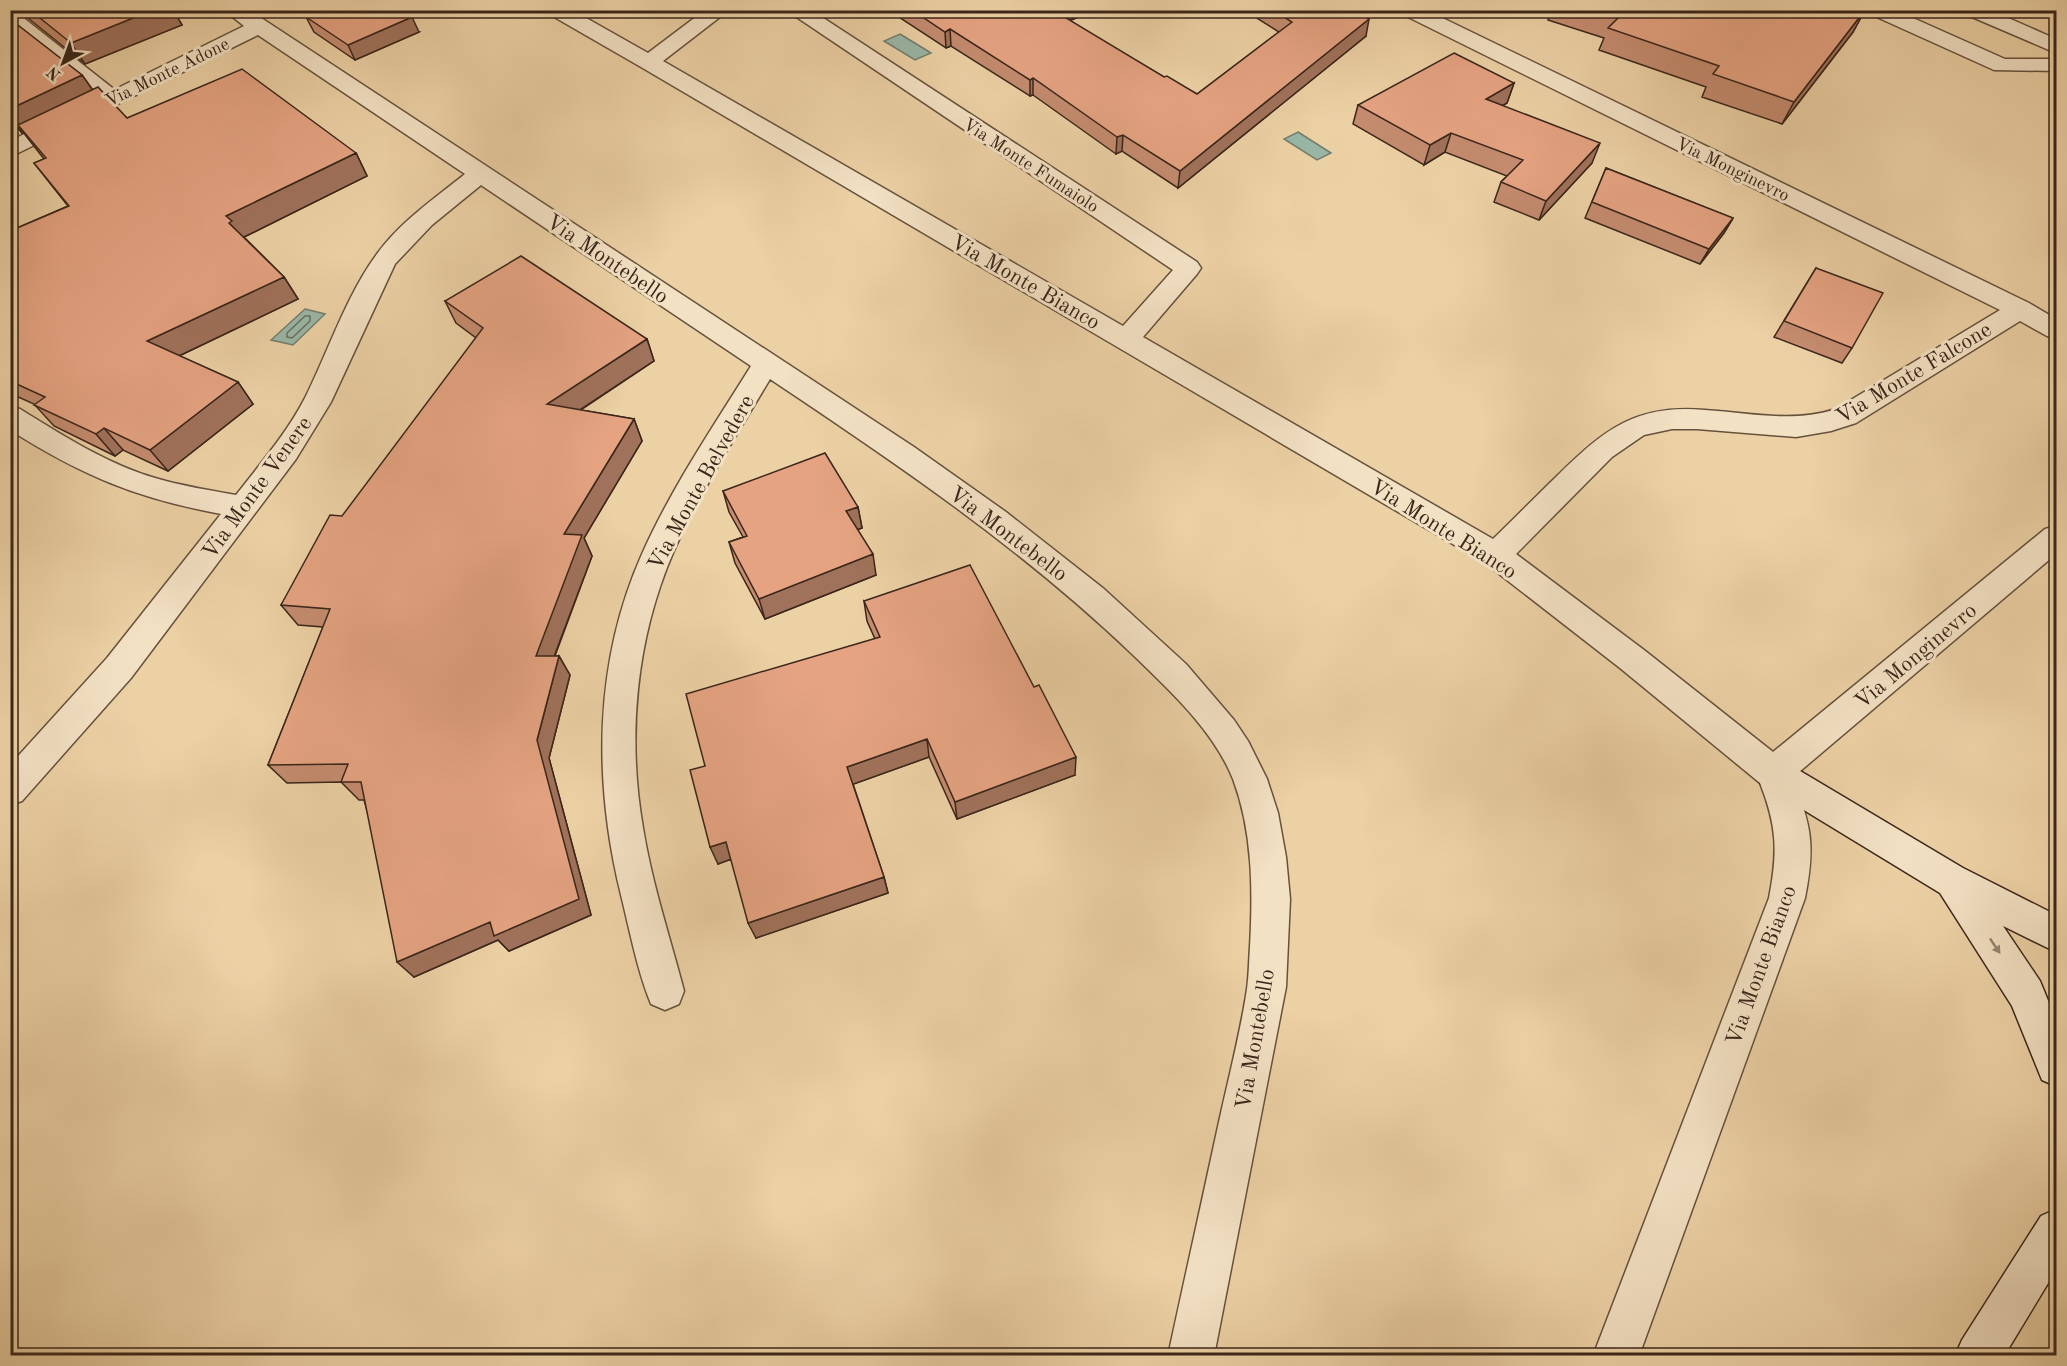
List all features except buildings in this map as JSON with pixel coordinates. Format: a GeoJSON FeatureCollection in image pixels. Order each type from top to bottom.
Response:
{"type":"FeatureCollection","features":[{"type":"Feature","properties":{"kind":"street","name":"Via Monte Bianco"},"geometry":{"type":"LineString","coordinates":[[556,10],[1496,555],[1632,659],[1773,772],[1787,807],[1793,832],[1792,872],[1786,898],[1616,1356]]}},
{"type":"Feature","properties":{"kind":"street"},"geometry":{"type":"LineString","coordinates":[[649,62],[719,10]]}},
{"type":"Feature","properties":{"kind":"street","name":"Via Monte Fumaiolo"},"geometry":{"type":"LineString","coordinates":[[796,10],[1188,268],[1126,340]]}},
{"type":"Feature","properties":{"kind":"street","name":"Via Monginevro"},"geometry":{"type":"LineString","coordinates":[[1409,10],[2020,309],[2056,330]]}},
{"type":"Feature","properties":{"kind":"street"},"geometry":{"type":"LineString","coordinates":[[1878,10],[2002,65],[2056,65]]}},
{"type":"Feature","properties":{"kind":"street"},"geometry":{"type":"LineString","coordinates":[[1971,10],[2056,48]]}},
{"type":"Feature","properties":{"kind":"street","name":"Via Monte Adone"},"geometry":{"type":"LineString","coordinates":[[10,150],[114,98],[247,19]]}},
{"type":"Feature","properties":{"kind":"street","name":"Via Montebello"},"geometry":{"type":"LineString","coordinates":[[247,19],[766,363],[995,520],[1093,598],[1197,698],[1236,751],[1250,779],[1260,813],[1268,857],[1271,899],[1267,987],[1191,1356]]}},
{"type":"Feature","properties":{"kind":"street","name":"Via Monte Venere"},"geometry":{"type":"LineString","coordinates":[[10,790],[119,668],[286,452],[308,418],[376,275],[387,257],[422,222],[480,174]]}},
{"type":"Feature","properties":{"kind":"street","name":"Via Monte Falcone"},"geometry":{"type":"LineString","coordinates":[[1496,555],[1606,447],[1632,429],[1647,424],[1684,419],[1784,428],[1810,428],[1823,424],[1846,416],[2020,309]]}},
{"type":"Feature","properties":{"kind":"street","name":"Via Monte Belvedere"},"geometry":{"type":"LineString","coordinates":[[665,992],[631,856],[624,818],[618,738],[624,675],[639,602],[661,547],[678,512],[766,363]]}},
{"type":"Feature","properties":{"kind":"street"},"geometry":{"type":"LineString","coordinates":[[10,416],[63,448],[123,478],[169,493],[244,508]]}},
{"type":"Feature","properties":{"kind":"street","name":"Via Monginevro"},"geometry":{"type":"LineString","coordinates":[[1773,772],[2056,537]]}},
{"type":"Feature","properties":{"kind":"street"},"geometry":{"type":"LineString","coordinates":[[1773,772],[1950,880],[2056,934]]}},
{"type":"Feature","properties":{"kind":"street"},"geometry":{"type":"LineString","coordinates":[[1950,880],[2026,994],[2056,1066]]}},
{"type":"Feature","properties":{"kind":"street"},"geometry":{"type":"LineString","coordinates":[[1983,1350],[2056,1231]]}},
{"type":"Feature","properties":{"kind":"lane"},"geometry":{"type":"LineString","coordinates":[[10,16],[114,98]]}},
{"type":"Feature","properties":{"kind":"water"},"geometry":{"type":"Polygon","coordinates":[[[900,34],[931,53],[915,60],[884,41],[900,34]]]}},
{"type":"Feature","properties":{"kind":"water"},"geometry":{"type":"Polygon","coordinates":[[[1298,132],[1331,153],[1317,160],[1284,139],[1298,132]]]}},
{"type":"Feature","properties":{"kind":"water"},"geometry":{"type":"Polygon","coordinates":[[[305,309],[325,314],[293,345],[271,340],[305,309]]]}}]}
